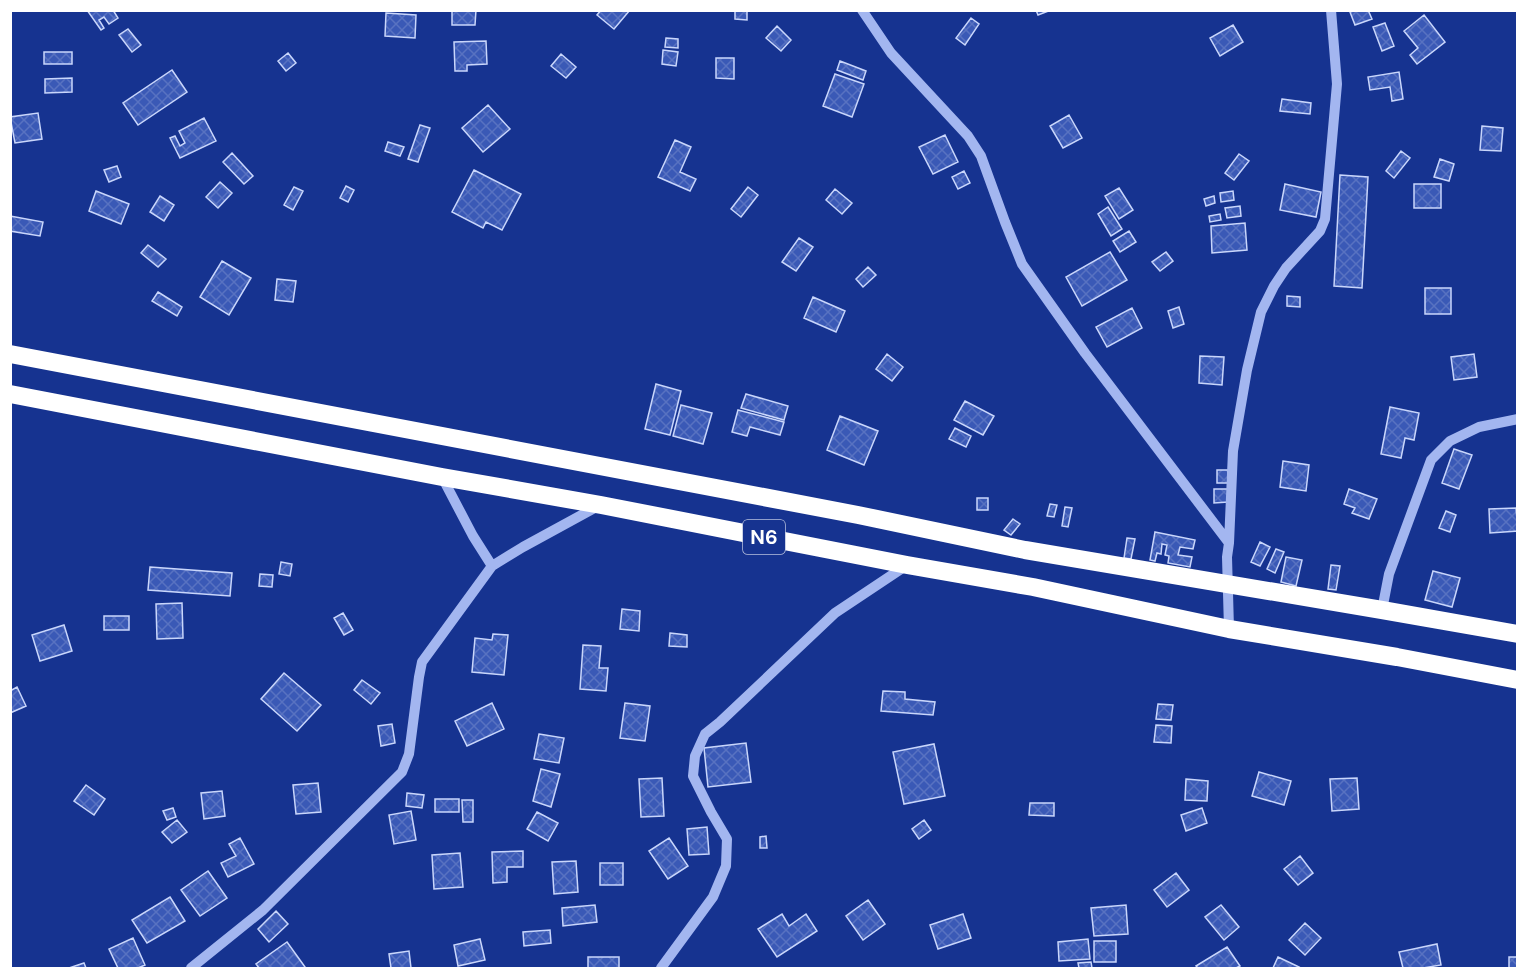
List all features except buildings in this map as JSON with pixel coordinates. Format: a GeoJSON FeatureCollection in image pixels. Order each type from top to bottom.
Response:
{"type":"FeatureCollection","features":[{"type":"Feature","properties":{"kind":"highway","name":"N6"},"geometry":{"type":"LineString","coordinates":[[10,354],[858,515],[1024,550],[1518,634]]}},
{"type":"Feature","properties":{"kind":"highway","name":"N6"},"geometry":{"type":"LineString","coordinates":[[10,394],[1033,587],[1229,629],[1518,680]]}},
{"type":"Feature","properties":{"kind":"street"},"geometry":{"type":"LineString","coordinates":[[862,10],[891,54],[968,136],[981,156],[1022,264],[1085,353],[1229,543]]}},
{"type":"Feature","properties":{"kind":"street"},"geometry":{"type":"LineString","coordinates":[[1229,629],[1227,557],[1233,451],[1247,370],[1262,312],[1274,286],[1286,268],[1320,231],[1325,219],[1337,84],[1330,10]]}},
{"type":"Feature","properties":{"kind":"street"},"geometry":{"type":"LineString","coordinates":[[1382,610],[1389,574],[1431,460],[1450,441],[1459,436],[1479,427],[1518,419]]}},
{"type":"Feature","properties":{"kind":"street"},"geometry":{"type":"LineString","coordinates":[[442,477],[473,536],[492,566]]}},
{"type":"Feature","properties":{"kind":"street"},"geometry":{"type":"LineString","coordinates":[[191,969],[262,910],[402,772],[410,754],[422,662],[492,566],[601,505]]}},
{"type":"Feature","properties":{"kind":"street"},"geometry":{"type":"LineString","coordinates":[[661,969],[713,897],[726,866],[727,839],[693,776],[695,756],[705,734],[835,613],[907,565]]}}]}
